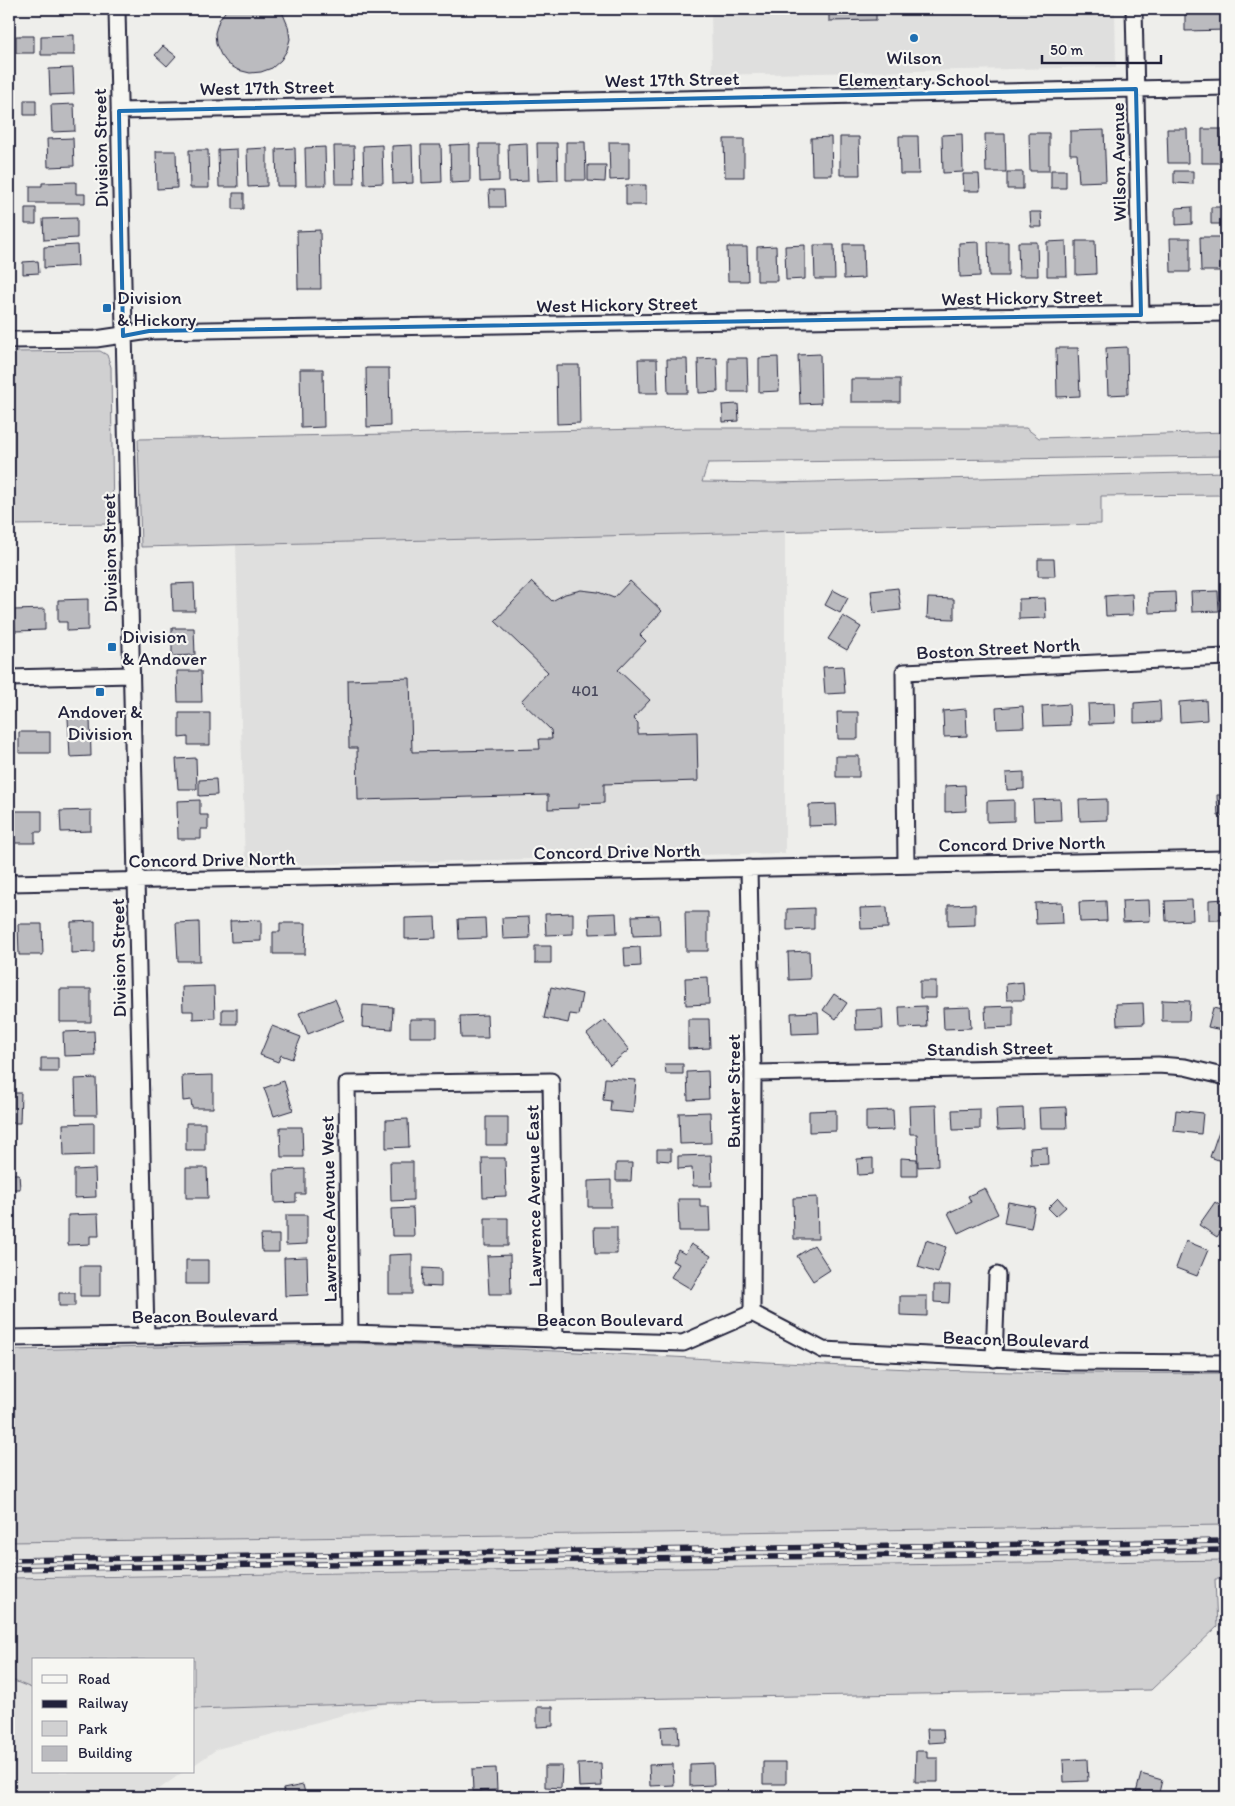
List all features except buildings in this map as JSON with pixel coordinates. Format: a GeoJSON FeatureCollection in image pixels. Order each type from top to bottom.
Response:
{"type":"FeatureCollection","features":[{"type":"Feature","properties":{"kind":"street","name":"Division Street"},"geometry":{"type":"LineString","coordinates":[[117,9],[146,1336]]}},
{"type":"Feature","properties":{"kind":"street","name":"Wilson Avenue"},"geometry":{"type":"LineString","coordinates":[[1134,9],[1141,315]]}},
{"type":"Feature","properties":{"kind":"street","name":"West 17th Street"},"geometry":{"type":"LineString","coordinates":[[119,110],[1226,87]]}},
{"type":"Feature","properties":{"kind":"street","name":"West Hickory Street"},"geometry":{"type":"LineString","coordinates":[[9,340],[96,339],[149,332],[1226,313]]}},
{"type":"Feature","properties":{"kind":"street","name":"Boston Street North"},"geometry":{"type":"LineString","coordinates":[[906,865],[904,672],[1226,657]]}},
{"type":"Feature","properties":{"kind":"street"},"geometry":{"type":"LineString","coordinates":[[9,678],[131,675]]}},
{"type":"Feature","properties":{"kind":"street","name":"Concord Drive North"},"geometry":{"type":"LineString","coordinates":[[9,883],[1226,859]]}},
{"type":"Feature","properties":{"kind":"street","name":"Bunker Street"},"geometry":{"type":"LineString","coordinates":[[749,868],[753,1073],[752,1313]]}},
{"type":"Feature","properties":{"kind":"street","name":"Standish Street"},"geometry":{"type":"LineString","coordinates":[[753,1073],[1158,1065],[1193,1069],[1226,1078]]}},
{"type":"Feature","properties":{"kind":"street","name":"Lawrence Avenue East"},"geometry":{"type":"LineString","coordinates":[[346,1084],[551,1081],[555,1340]]}},
{"type":"Feature","properties":{"kind":"street","name":"Lawrence Avenue West"},"geometry":{"type":"LineString","coordinates":[[346,1084],[350,1332]]}},
{"type":"Feature","properties":{"kind":"street"},"geometry":{"type":"LineString","coordinates":[[994,1359],[996,1275]]}},
{"type":"Feature","properties":{"kind":"street","name":"Beacon Boulevard"},"geometry":{"type":"LineString","coordinates":[[9,1338],[350,1332],[684,1343],[752,1313],[823,1350],[1074,1362],[1226,1363]]}},
{"type":"Feature","properties":{"kind":"highlighted area"},"geometry":{"type":"Polygon","coordinates":[[[1136,89],[1141,315],[149,331],[123,336],[119,111],[1136,89]]]}},
{"type":"Feature","properties":{"kind":"shaded area","name":"Wilson Elementary School"},"geometry":{"type":"Polygon","coordinates":[[[711,9],[1115,9],[1116,67],[712,75],[711,9]]]}},
{"type":"Feature","properties":{"kind":"shaded area"},"geometry":{"type":"Polygon","coordinates":[[[785,530],[785,853],[245,866],[236,545],[785,530]]]}},
{"type":"Feature","properties":{"kind":"shaded area"},"geometry":{"type":"Polygon","coordinates":[[[1226,1525],[1226,1560],[9,1577],[9,1542],[1226,1525]]]}},
{"type":"Feature","properties":{"kind":"shaded area"},"geometry":{"type":"Polygon","coordinates":[[[9,1679],[32,1688],[32,1774],[180,1774],[148,1797],[9,1797],[9,1679]]]}},
{"type":"Feature","properties":{"kind":"shaded area"},"geometry":{"type":"Polygon","coordinates":[[[388,1703],[217,1749],[195,1764],[195,1709],[388,1703]]]}},
{"type":"Feature","properties":{"kind":"green space"},"geometry":{"type":"Polygon","coordinates":[[[100,351],[107,355],[111,367],[113,524],[9,525],[9,352],[100,351]]]}},
{"type":"Feature","properties":{"kind":"green space"},"geometry":{"type":"Polygon","coordinates":[[[695,428],[1026,428],[1039,438],[1226,432],[1226,456],[708,463],[702,482],[774,483],[1226,472],[1226,495],[1101,496],[1101,524],[141,547],[138,439],[695,428]]]}},
{"type":"Feature","properties":{"kind":"green space"},"geometry":{"type":"Polygon","coordinates":[[[354,1343],[910,1369],[1068,1373],[1226,1373],[1226,1525],[9,1542],[9,1350],[354,1343]]]}},
{"type":"Feature","properties":{"kind":"green space"},"geometry":{"type":"Polygon","coordinates":[[[1226,1560],[1226,1579],[1215,1579],[1217,1627],[1151,1690],[388,1703],[195,1709],[195,1658],[32,1658],[32,1688],[9,1679],[9,1578],[1226,1560]]]}},
{"type":"Feature","properties":{"kind":"railway"},"geometry":{"type":"LineString","coordinates":[[9,1560],[1226,1541]]}},
{"type":"Feature","properties":{"kind":"railway"},"geometry":{"type":"LineString","coordinates":[[9,1569],[1226,1550]]}},
{"type":"Feature","properties":{"kind":"place","name":"Wilson Elementary School"},"geometry":{"type":"Point","coordinates":[914,38]}},
{"type":"Feature","properties":{"kind":"place","name":"Division & Hickory"},"geometry":{"type":"Point","coordinates":[107,308]}},
{"type":"Feature","properties":{"kind":"place","name":"Division & Andover"},"geometry":{"type":"Point","coordinates":[112,647]}},
{"type":"Feature","properties":{"kind":"place","name":"Andover & Division"},"geometry":{"type":"Point","coordinates":[100,692]}}]}
